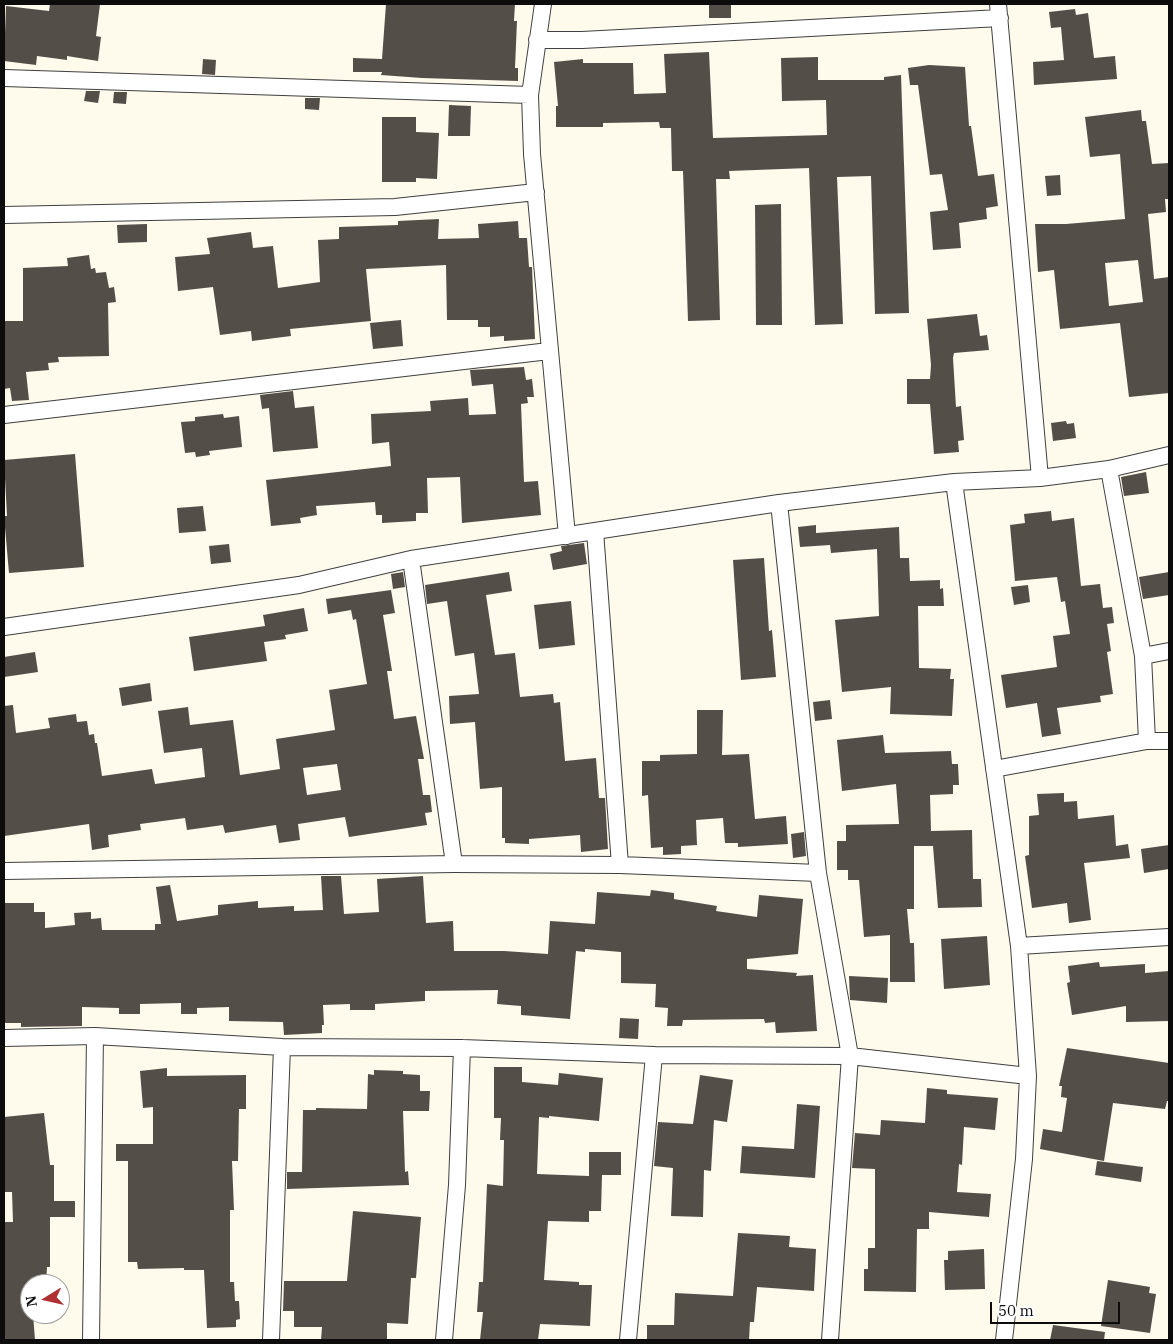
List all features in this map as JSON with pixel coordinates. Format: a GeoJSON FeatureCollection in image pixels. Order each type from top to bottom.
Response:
{"type":"FeatureCollection","features":[{"type":"Feature","properties":{"kind":"street"},"geometry":{"type":"LineString","coordinates":[[543,4],[530,95],[532,154],[548,351],[567,536]]}},
{"type":"Feature","properties":{"kind":"street"},"geometry":{"type":"LineString","coordinates":[[537,40],[582,40],[999,11],[1040,478]]}},
{"type":"Feature","properties":{"kind":"street"},"geometry":{"type":"LineString","coordinates":[[4,78],[530,95]]}},
{"type":"Feature","properties":{"kind":"street"},"geometry":{"type":"LineString","coordinates":[[4,215],[395,207],[536,192]]}},
{"type":"Feature","properties":{"kind":"street"},"geometry":{"type":"LineString","coordinates":[[4,415],[548,351]]}},
{"type":"Feature","properties":{"kind":"street"},"geometry":{"type":"LineString","coordinates":[[4,627],[298,585],[411,560],[779,503],[954,482],[1040,478],[1109,469],[1169,455]]}},
{"type":"Feature","properties":{"kind":"street"},"geometry":{"type":"LineString","coordinates":[[1109,469],[1142,656],[1147,741]]}},
{"type":"Feature","properties":{"kind":"street"},"geometry":{"type":"LineString","coordinates":[[954,482],[1019,946],[1028,1076],[1024,1159],[1004,1340]]}},
{"type":"Feature","properties":{"kind":"street"},"geometry":{"type":"LineString","coordinates":[[779,503],[818,873],[850,1056],[830,1340]]}},
{"type":"Feature","properties":{"kind":"street"},"geometry":{"type":"LineString","coordinates":[[594,531],[620,865]]}},
{"type":"Feature","properties":{"kind":"street"},"geometry":{"type":"LineString","coordinates":[[411,560],[454,864]]}},
{"type":"Feature","properties":{"kind":"street"},"geometry":{"type":"LineString","coordinates":[[1142,656],[1169,651]]}},
{"type":"Feature","properties":{"kind":"street"},"geometry":{"type":"LineString","coordinates":[[994,769],[1147,741],[1169,741]]}},
{"type":"Feature","properties":{"kind":"street"},"geometry":{"type":"LineString","coordinates":[[4,871],[454,864],[620,865],[818,873]]}},
{"type":"Feature","properties":{"kind":"street"},"geometry":{"type":"LineString","coordinates":[[1019,946],[1169,936]]}},
{"type":"Feature","properties":{"kind":"street"},"geometry":{"type":"LineString","coordinates":[[4,1038],[95,1036],[282,1047],[462,1048],[654,1055],[850,1056],[1028,1076]]}},
{"type":"Feature","properties":{"kind":"street"},"geometry":{"type":"LineString","coordinates":[[91,1340],[95,1036]]}},
{"type":"Feature","properties":{"kind":"street"},"geometry":{"type":"LineString","coordinates":[[271,1340],[282,1047]]}},
{"type":"Feature","properties":{"kind":"street"},"geometry":{"type":"LineString","coordinates":[[444,1340],[457,1185],[462,1048]]}},
{"type":"Feature","properties":{"kind":"street"},"geometry":{"type":"LineString","coordinates":[[628,1340],[654,1055]]}},
{"type":"Feature","properties":{"kind":"building"},"geometry":{"type":"Polygon","coordinates":[[[50,4],[100,4],[96,36],[101,37],[98,61],[67,56],[67,60],[37,56],[36,65],[4,61],[6,6],[49,11],[50,4]]]}},
{"type":"Feature","properties":{"kind":"building"},"geometry":{"type":"Polygon","coordinates":[[[386,4],[515,4],[514,21],[517,21],[515,68],[518,68],[518,81],[422,78],[381,75],[382,72],[353,72],[353,58],[382,59],[386,4]]]}},
{"type":"Feature","properties":{"kind":"building"},"geometry":{"type":"Polygon","coordinates":[[[709,4],[731,4],[731,18],[709,18],[709,4]]]}},
{"type":"Feature","properties":{"kind":"building"},"geometry":{"type":"Polygon","coordinates":[[[1075,9],[1076,15],[1088,13],[1094,58],[1115,56],[1117,79],[1034,85],[1033,62],[1064,60],[1061,27],[1051,28],[1049,12],[1075,9]]]}},
{"type":"Feature","properties":{"kind":"building"},"geometry":{"type":"Polygon","coordinates":[[[709,52],[713,138],[827,135],[826,100],[782,101],[781,58],[818,57],[818,80],[884,80],[884,77],[901,75],[909,313],[875,314],[871,176],[837,177],[843,324],[815,325],[809,168],[729,171],[730,179],[716,179],[720,320],[688,321],[683,171],[672,171],[671,128],[660,128],[659,122],[603,123],[603,127],[556,127],[556,106],[558,106],[554,62],[583,59],[583,63],[633,63],[634,94],[666,93],[664,54],[709,52]]]}},
{"type":"Feature","properties":{"kind":"building"},"geometry":{"type":"Polygon","coordinates":[[[203,59],[216,60],[215,75],[202,74],[203,59]]]}},
{"type":"Feature","properties":{"kind":"building"},"geometry":{"type":"Polygon","coordinates":[[[929,65],[965,67],[969,126],[971,126],[978,176],[994,174],[998,206],[986,208],[987,219],[959,223],[961,248],[933,250],[930,212],[948,210],[942,174],[930,175],[918,85],[910,85],[908,68],[929,65]]]}},
{"type":"Feature","properties":{"kind":"building"},"geometry":{"type":"Polygon","coordinates":[[[86,91],[100,91],[98,103],[84,101],[86,91]]]}},
{"type":"Feature","properties":{"kind":"building"},"geometry":{"type":"Polygon","coordinates":[[[114,92],[127,92],[126,104],[113,103],[114,92]]]}},
{"type":"Feature","properties":{"kind":"building"},"geometry":{"type":"Polygon","coordinates":[[[305,98],[320,98],[319,110],[305,109],[305,98]]]}},
{"type":"Feature","properties":{"kind":"building"},"geometry":{"type":"Polygon","coordinates":[[[449,105],[471,106],[470,136],[448,136],[449,105]]]}},
{"type":"Feature","properties":{"kind":"building"},"geometry":{"type":"Polygon","coordinates":[[[1141,110],[1142,121],[1146,121],[1152,164],[1169,163],[1169,199],[1165,199],[1166,212],[1148,214],[1154,279],[1169,277],[1169,393],[1129,397],[1120,323],[1060,329],[1054,270],[1038,272],[1035,224],[1066,224],[1125,219],[1120,154],[1090,157],[1085,117],[1141,110]],[[1138,260],[1105,263],[1109,306],[1143,302],[1138,260]]]}},
{"type":"Feature","properties":{"kind":"building"},"geometry":{"type":"Polygon","coordinates":[[[382,117],[416,117],[416,132],[439,133],[437,179],[416,178],[416,182],[382,182],[382,117]]]}},
{"type":"Feature","properties":{"kind":"building"},"geometry":{"type":"Polygon","coordinates":[[[1060,175],[1061,195],[1047,196],[1045,176],[1060,175]]]}},
{"type":"Feature","properties":{"kind":"building"},"geometry":{"type":"Polygon","coordinates":[[[781,204],[782,325],[756,325],[755,205],[781,204]]]}},
{"type":"Feature","properties":{"kind":"building"},"geometry":{"type":"Polygon","coordinates":[[[439,219],[438,239],[479,238],[478,224],[518,221],[519,238],[527,238],[529,267],[532,267],[535,339],[504,341],[504,336],[490,337],[490,327],[478,327],[478,320],[447,320],[446,265],[366,269],[371,321],[290,329],[291,336],[252,341],[251,331],[220,335],[213,287],[178,291],[175,257],[210,254],[207,238],[251,232],[253,248],[273,246],[278,288],[320,282],[318,240],[339,239],[339,227],[398,225],[398,221],[439,219]]]}},
{"type":"Feature","properties":{"kind":"building"},"geometry":{"type":"Polygon","coordinates":[[[147,224],[147,242],[118,243],[117,225],[147,224]]]}},
{"type":"Feature","properties":{"kind":"building"},"geometry":{"type":"Polygon","coordinates":[[[89,255],[91,269],[95,268],[96,273],[106,272],[109,288],[114,287],[116,302],[108,303],[109,356],[58,357],[59,362],[48,363],[49,370],[26,372],[29,400],[12,401],[10,388],[4,389],[4,321],[23,321],[23,268],[68,266],[67,258],[89,255]]]}},
{"type":"Feature","properties":{"kind":"building"},"geometry":{"type":"Polygon","coordinates":[[[977,314],[980,336],[987,335],[989,350],[954,353],[953,358],[956,407],[961,406],[964,440],[958,441],[959,452],[934,454],[930,404],[907,404],[907,379],[930,379],[931,365],[927,319],[977,314]]]}},
{"type":"Feature","properties":{"kind":"building"},"geometry":{"type":"Polygon","coordinates":[[[401,320],[403,346],[373,349],[370,323],[401,320]]]}},
{"type":"Feature","properties":{"kind":"building"},"geometry":{"type":"Polygon","coordinates":[[[524,367],[526,380],[532,379],[534,397],[527,397],[528,403],[521,404],[524,482],[538,481],[541,515],[462,523],[460,477],[427,478],[428,513],[416,513],[416,521],[382,523],[382,515],[376,515],[375,502],[316,506],[317,515],[300,518],[301,523],[271,526],[266,480],[391,466],[389,442],[372,444],[371,414],[431,411],[430,401],[468,398],[469,415],[496,414],[493,384],[472,386],[470,370],[524,367]]]}},
{"type":"Feature","properties":{"kind":"building"},"geometry":{"type":"Polygon","coordinates":[[[293,391],[295,408],[314,406],[318,448],[273,452],[269,408],[262,409],[260,395],[293,391]]]}},
{"type":"Feature","properties":{"kind":"building"},"geometry":{"type":"Polygon","coordinates":[[[223,414],[224,418],[239,416],[242,447],[209,451],[210,455],[196,457],[195,452],[185,453],[181,422],[195,421],[195,417],[223,414]]]}},
{"type":"Feature","properties":{"kind":"building"},"geometry":{"type":"Polygon","coordinates":[[[1066,421],[1067,424],[1074,423],[1076,438],[1053,441],[1051,423],[1066,421]]]}},
{"type":"Feature","properties":{"kind":"building"},"geometry":{"type":"Polygon","coordinates":[[[75,454],[84,567],[9,573],[4,516],[7,516],[4,460],[75,454]]]}},
{"type":"Feature","properties":{"kind":"building"},"geometry":{"type":"Polygon","coordinates":[[[1146,472],[1149,493],[1124,496],[1121,477],[1146,472]]]}},
{"type":"Feature","properties":{"kind":"building"},"geometry":{"type":"Polygon","coordinates":[[[203,506],[206,531],[179,533],[177,508],[203,506]]]}},
{"type":"Feature","properties":{"kind":"building"},"geometry":{"type":"Polygon","coordinates":[[[1051,511],[1052,521],[1074,518],[1081,586],[1100,584],[1103,608],[1112,607],[1114,623],[1107,624],[1111,651],[1107,652],[1113,694],[1100,696],[1101,702],[1057,708],[1061,734],[1042,737],[1037,703],[1006,708],[1001,675],[1057,667],[1053,636],[1070,634],[1065,601],[1061,602],[1057,577],[1015,581],[1010,525],[1025,523],[1024,514],[1051,511]]]}},
{"type":"Feature","properties":{"kind":"building"},"geometry":{"type":"Polygon","coordinates":[[[816,525],[816,533],[899,527],[900,558],[909,558],[910,581],[940,580],[940,589],[943,588],[944,606],[918,606],[919,668],[951,669],[950,679],[954,679],[952,716],[890,714],[891,687],[842,692],[835,620],[879,616],[877,549],[831,553],[830,545],[800,547],[798,527],[816,525]]]}},
{"type":"Feature","properties":{"kind":"building"},"geometry":{"type":"Polygon","coordinates":[[[584,543],[587,564],[553,570],[550,554],[562,551],[561,546],[584,543]]]}},
{"type":"Feature","properties":{"kind":"building"},"geometry":{"type":"Polygon","coordinates":[[[229,544],[231,562],[211,564],[209,546],[229,544]]]}},
{"type":"Feature","properties":{"kind":"building"},"geometry":{"type":"Polygon","coordinates":[[[764,558],[769,631],[772,630],[776,677],[741,680],[733,560],[764,558]]]}},
{"type":"Feature","properties":{"kind":"building"},"geometry":{"type":"Polygon","coordinates":[[[403,572],[405,587],[393,589],[391,574],[403,572]]]}},
{"type":"Feature","properties":{"kind":"building"},"geometry":{"type":"Polygon","coordinates":[[[509,572],[512,591],[486,595],[495,655],[515,653],[520,697],[553,694],[554,703],[560,702],[565,761],[596,758],[599,798],[605,798],[608,849],[581,852],[580,835],[529,839],[529,844],[505,843],[505,838],[502,838],[502,787],[480,789],[475,722],[450,724],[449,696],[479,694],[474,653],[455,656],[447,601],[427,604],[425,585],[509,572]]]}},
{"type":"Feature","properties":{"kind":"building"},"geometry":{"type":"Polygon","coordinates":[[[1169,572],[1169,595],[1143,599],[1139,577],[1169,572]]]}},
{"type":"Feature","properties":{"kind":"building"},"geometry":{"type":"Polygon","coordinates":[[[1028,585],[1030,602],[1014,605],[1011,587],[1028,585]]]}},
{"type":"Feature","properties":{"kind":"building"},"geometry":{"type":"Polygon","coordinates":[[[391,590],[395,613],[383,615],[392,671],[387,671],[394,719],[416,716],[424,759],[418,759],[423,795],[430,795],[432,812],[425,813],[427,825],[349,837],[345,817],[298,824],[300,840],[279,843],[276,825],[225,833],[223,825],[187,830],[185,818],[140,824],[141,830],[108,835],[109,847],[92,850],[89,824],[4,836],[4,706],[13,705],[16,733],[50,728],[48,718],[76,714],[77,722],[87,721],[89,735],[94,734],[102,776],[152,769],[155,784],[205,777],[202,748],[164,753],[158,711],[188,707],[190,725],[233,720],[240,775],[280,769],[276,739],[335,730],[329,690],[367,684],[356,619],[353,620],[351,610],[328,614],[326,599],[391,590]],[[337,764],[303,768],[307,795],[341,790],[337,764]]]}},
{"type":"Feature","properties":{"kind":"building"},"geometry":{"type":"Polygon","coordinates":[[[571,601],[575,645],[539,649],[534,605],[571,601]]]}},
{"type":"Feature","properties":{"kind":"building"},"geometry":{"type":"Polygon","coordinates":[[[304,608],[308,631],[285,635],[286,639],[264,642],[267,661],[194,671],[189,637],[265,626],[263,615],[304,608]]]}},
{"type":"Feature","properties":{"kind":"building"},"geometry":{"type":"Polygon","coordinates":[[[35,652],[38,672],[4,677],[4,657],[35,652]]]}},
{"type":"Feature","properties":{"kind":"building"},"geometry":{"type":"Polygon","coordinates":[[[150,683],[152,701],[122,706],[119,688],[150,683]]]}},
{"type":"Feature","properties":{"kind":"building"},"geometry":{"type":"Polygon","coordinates":[[[830,700],[832,719],[815,721],[813,702],[830,700]]]}},
{"type":"Feature","properties":{"kind":"building"},"geometry":{"type":"Polygon","coordinates":[[[697,710],[723,710],[722,755],[749,754],[755,819],[786,816],[788,844],[738,847],[738,843],[725,843],[723,818],[696,820],[697,845],[681,846],[681,854],[663,855],[663,847],[651,848],[648,795],[642,796],[642,761],[660,761],[660,755],[697,754],[697,710]]]}},
{"type":"Feature","properties":{"kind":"building"},"geometry":{"type":"Polygon","coordinates":[[[883,735],[885,753],[951,751],[952,764],[958,764],[959,785],[953,785],[953,794],[930,795],[931,831],[972,830],[973,879],[981,879],[982,907],[938,908],[933,846],[914,846],[914,909],[907,909],[910,943],[914,943],[915,982],[890,982],[890,935],[864,937],[859,880],[848,880],[848,870],[837,870],[837,841],[846,841],[846,825],[899,824],[896,784],[842,791],[837,740],[883,735]]]}},
{"type":"Feature","properties":{"kind":"building"},"geometry":{"type":"Polygon","coordinates":[[[1064,793],[1064,802],[1077,801],[1078,819],[1114,815],[1116,846],[1128,844],[1130,858],[1084,863],[1091,920],[1069,923],[1067,903],[1032,908],[1025,856],[1029,855],[1029,816],[1039,815],[1037,794],[1064,793]]]}},
{"type":"Feature","properties":{"kind":"building"},"geometry":{"type":"Polygon","coordinates":[[[804,832],[806,856],[793,858],[791,834],[804,832]]]}},
{"type":"Feature","properties":{"kind":"building"},"geometry":{"type":"Polygon","coordinates":[[[1169,845],[1169,869],[1144,873],[1141,849],[1169,845]]]}},
{"type":"Feature","properties":{"kind":"building"},"geometry":{"type":"Polygon","coordinates":[[[321,876],[341,876],[344,914],[379,912],[377,879],[423,876],[426,923],[453,921],[454,951],[504,951],[548,954],[550,921],[595,924],[597,892],[650,896],[651,890],[674,893],[674,899],[717,906],[716,911],[757,917],[759,895],[803,899],[798,954],[747,959],[747,969],[797,973],[796,976],[813,975],[817,1031],[776,1033],[775,1022],[765,1023],[764,1019],[683,1020],[682,1026],[667,1026],[668,1008],[655,1007],[656,984],[621,983],[621,952],[585,949],[585,952],[576,951],[570,1019],[521,1015],[521,1006],[497,1004],[498,990],[425,991],[425,1001],[375,1004],[375,1010],[350,1010],[350,1004],[323,1005],[324,1025],[322,1025],[322,1033],[284,1035],[283,1022],[229,1021],[229,1007],[197,1008],[197,1014],[181,1014],[181,1003],[140,1004],[140,1014],[119,1014],[119,1008],[82,1007],[82,1026],[21,1027],[21,1023],[4,1023],[4,903],[34,903],[34,912],[45,912],[45,928],[75,925],[74,913],[91,912],[91,919],[101,918],[102,930],[155,930],[155,924],[161,924],[156,887],[170,885],[177,921],[218,915],[218,905],[258,901],[258,908],[294,906],[294,911],[323,910],[321,876]]]}},
{"type":"Feature","properties":{"kind":"building"},"geometry":{"type":"Polygon","coordinates":[[[987,936],[990,985],[944,989],[941,939],[987,936]]]}},
{"type":"Feature","properties":{"kind":"building"},"geometry":{"type":"Polygon","coordinates":[[[1099,962],[1100,967],[1145,964],[1145,973],[1169,971],[1169,1021],[1126,1022],[1126,1006],[1072,1015],[1067,983],[1070,982],[1068,966],[1099,962]]]}},
{"type":"Feature","properties":{"kind":"building"},"geometry":{"type":"Polygon","coordinates":[[[849,976],[888,978],[887,1003],[850,1000],[849,976]]]}},
{"type":"Feature","properties":{"kind":"building"},"geometry":{"type":"Polygon","coordinates":[[[620,1018],[639,1019],[638,1039],[619,1038],[620,1018]]]}},
{"type":"Feature","properties":{"kind":"building"},"geometry":{"type":"Polygon","coordinates":[[[1067,1048],[1169,1063],[1169,1101],[1167,1101],[1165,1109],[1113,1103],[1104,1161],[1040,1149],[1043,1129],[1062,1132],[1067,1098],[1061,1097],[1062,1086],[1059,1086],[1067,1048]]]}},
{"type":"Feature","properties":{"kind":"building"},"geometry":{"type":"Polygon","coordinates":[[[494,1067],[522,1067],[522,1082],[558,1085],[559,1073],[603,1078],[599,1121],[549,1116],[549,1118],[539,1117],[537,1174],[589,1176],[589,1152],[621,1152],[621,1175],[602,1175],[601,1211],[589,1211],[589,1222],[548,1221],[544,1280],[579,1282],[579,1285],[592,1285],[590,1326],[540,1324],[538,1340],[480,1340],[483,1312],[477,1312],[479,1282],[483,1282],[487,1184],[503,1186],[504,1140],[500,1140],[501,1118],[494,1118],[494,1067]]]}},
{"type":"Feature","properties":{"kind":"building"},"geometry":{"type":"Polygon","coordinates":[[[167,1068],[167,1076],[246,1075],[246,1109],[239,1109],[238,1161],[232,1161],[234,1210],[230,1210],[230,1282],[234,1282],[235,1301],[239,1301],[240,1319],[236,1320],[236,1327],[207,1328],[204,1270],[184,1270],[184,1268],[138,1269],[137,1262],[128,1262],[128,1161],[116,1161],[116,1144],[153,1144],[153,1107],[143,1108],[140,1071],[167,1068]]]}},
{"type":"Feature","properties":{"kind":"building"},"geometry":{"type":"Polygon","coordinates":[[[374,1070],[403,1071],[403,1074],[420,1075],[420,1091],[430,1091],[429,1111],[403,1111],[405,1172],[408,1171],[409,1185],[287,1189],[287,1172],[302,1172],[303,1110],[316,1110],[316,1108],[367,1109],[368,1074],[374,1075],[374,1070]]]}},
{"type":"Feature","properties":{"kind":"building"},"geometry":{"type":"Polygon","coordinates":[[[700,1075],[733,1080],[727,1122],[714,1120],[711,1171],[704,1170],[703,1217],[671,1216],[673,1168],[654,1166],[658,1122],[693,1124],[700,1075]]]}},
{"type":"Feature","properties":{"kind":"building"},"geometry":{"type":"Polygon","coordinates":[[[927,1088],[947,1090],[947,1094],[998,1098],[995,1130],[964,1127],[962,1165],[959,1164],[957,1192],[991,1194],[989,1217],[929,1212],[929,1229],[917,1229],[916,1292],[864,1291],[864,1269],[868,1269],[868,1248],[875,1248],[875,1169],[852,1168],[855,1133],[880,1135],[881,1120],[925,1123],[927,1088]]]}},
{"type":"Feature","properties":{"kind":"building"},"geometry":{"type":"Polygon","coordinates":[[[797,1104],[820,1106],[815,1178],[740,1173],[742,1146],[794,1149],[797,1104]]]}},
{"type":"Feature","properties":{"kind":"building"},"geometry":{"type":"Polygon","coordinates":[[[44,1113],[50,1165],[54,1165],[54,1201],[75,1201],[75,1217],[50,1217],[50,1267],[47,1267],[47,1274],[20,1274],[20,1324],[34,1324],[35,1340],[4,1340],[4,1222],[13,1222],[12,1192],[4,1192],[4,1117],[44,1113]]]}},
{"type":"Feature","properties":{"kind":"building"},"geometry":{"type":"Polygon","coordinates":[[[1097,1161],[1143,1167],[1141,1182],[1095,1175],[1097,1161]]]}},
{"type":"Feature","properties":{"kind":"building"},"geometry":{"type":"Polygon","coordinates":[[[353,1211],[421,1217],[416,1278],[411,1278],[408,1324],[387,1323],[387,1340],[321,1340],[322,1327],[294,1327],[294,1311],[283,1311],[284,1281],[347,1281],[353,1211]]]}},
{"type":"Feature","properties":{"kind":"building"},"geometry":{"type":"Polygon","coordinates":[[[738,1233],[790,1236],[789,1247],[816,1249],[814,1291],[757,1287],[754,1322],[750,1322],[749,1340],[647,1340],[647,1325],[674,1325],[675,1293],[733,1296],[738,1233]]]}},
{"type":"Feature","properties":{"kind":"building"},"geometry":{"type":"Polygon","coordinates":[[[984,1249],[985,1289],[945,1290],[944,1260],[948,1260],[948,1251],[984,1249]]]}},
{"type":"Feature","properties":{"kind":"building"},"geometry":{"type":"Polygon","coordinates":[[[1108,1280],[1150,1287],[1149,1293],[1156,1294],[1150,1333],[1101,1326],[1108,1280]]]}},
{"type":"Feature","properties":{"kind":"building"},"geometry":{"type":"Polygon","coordinates":[[[1053,1325],[1105,1332],[1104,1340],[1050,1340],[1053,1325]]]}}]}
